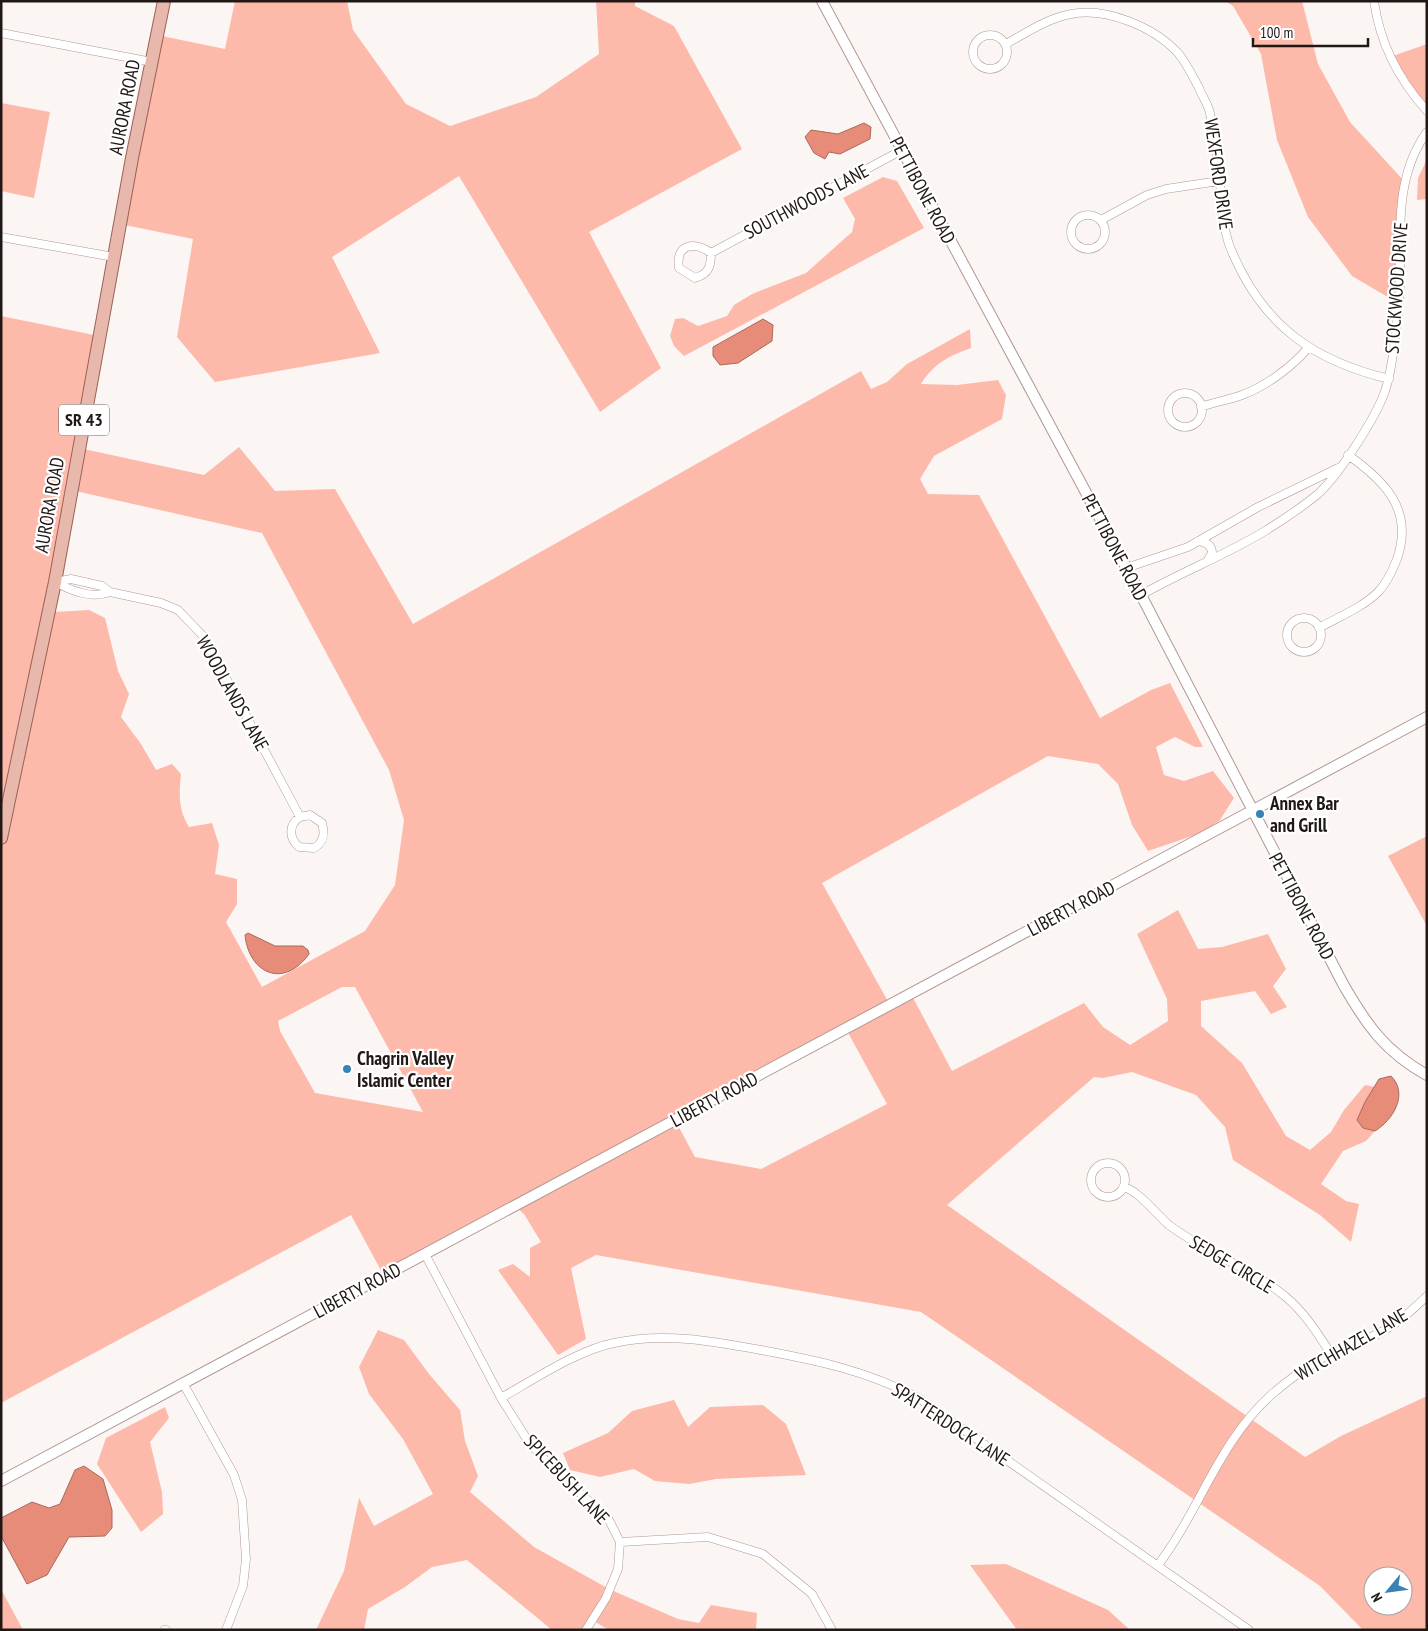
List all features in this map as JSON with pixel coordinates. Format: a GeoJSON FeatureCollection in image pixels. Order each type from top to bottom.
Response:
{"type":"FeatureCollection","features":[{"type":"Feature","properties":{"kind":"main road","name":"AURORA ROAD"},"geometry":{"type":"LineString","coordinates":[[1,838],[55,582],[114,257],[164,1]]}},
{"type":"Feature","properties":{"kind":"street","name":"PETTIBONE ROAD"},"geometry":{"type":"LineString","coordinates":[[822,1],[1141,595],[1343,984],[1368,1026],[1395,1055],[1427,1075]]}},
{"type":"Feature","properties":{"kind":"street"},"geometry":{"type":"LineString","coordinates":[[1374,1],[1382,38],[1390,57],[1411,94],[1427,111]]}},
{"type":"Feature","properties":{"kind":"street","name":"WEXFORD DRIVE"},"geometry":{"type":"LineString","coordinates":[[1006,44],[1044,23],[1070,14],[1093,13],[1124,20],[1160,37],[1179,53],[1209,110],[1226,227],[1232,254],[1264,308],[1308,348],[1359,372],[1389,379]]}},
{"type":"Feature","properties":{"kind":"street"},"geometry":{"type":"LineString","coordinates":[[1,33],[152,62]]}},
{"type":"Feature","properties":{"kind":"street"},"geometry":{"type":"LineString","coordinates":[[992,35],[1006,44],[1007,56],[1001,66],[991,70],[980,66],[976,62],[972,51],[981,37],[992,35]]}},
{"type":"Feature","properties":{"kind":"street","name":"STOCKWOOD DRIVE"},"geometry":{"type":"LineString","coordinates":[[1141,595],[1265,531],[1319,493],[1342,466],[1372,420],[1389,379],[1400,285],[1400,229],[1404,181],[1417,145],[1427,132]]}},
{"type":"Feature","properties":{"kind":"street","name":"SOUTHWOODS LANE"},"geometry":{"type":"LineString","coordinates":[[710,253],[902,150]]}},
{"type":"Feature","properties":{"kind":"street"},"geometry":{"type":"LineString","coordinates":[[1101,220],[1153,193],[1220,181]]}},
{"type":"Feature","properties":{"kind":"street"},"geometry":{"type":"LineString","coordinates":[[1091,214],[1101,220],[1106,231],[1098,246],[1088,249],[1082,248],[1073,241],[1071,230],[1076,219],[1080,216],[1091,214]]}},
{"type":"Feature","properties":{"kind":"street"},"geometry":{"type":"LineString","coordinates":[[1,237],[114,257]]}},
{"type":"Feature","properties":{"kind":"street"},"geometry":{"type":"LineString","coordinates":[[695,245],[710,253],[711,266],[704,276],[695,278],[679,268],[680,254],[687,246],[695,245]]}},
{"type":"Feature","properties":{"kind":"street"},"geometry":{"type":"LineString","coordinates":[[1201,406],[1242,396],[1262,385],[1296,361],[1308,348]]}},
{"type":"Feature","properties":{"kind":"street"},"geometry":{"type":"LineString","coordinates":[[1182,394],[1196,398],[1201,406],[1200,418],[1196,423],[1186,427],[1174,423],[1168,414],[1172,398],[1182,394]]}},
{"type":"Feature","properties":{"kind":"street"},"geometry":{"type":"LineString","coordinates":[[1319,628],[1364,603],[1378,592],[1390,577],[1402,543],[1402,521],[1391,494],[1371,472],[1348,455]]}},
{"type":"Feature","properties":{"kind":"street"},"geometry":{"type":"LineString","coordinates":[[1126,568],[1188,547],[1258,507],[1342,466]]}},
{"type":"Feature","properties":{"kind":"street"},"geometry":{"type":"LineString","coordinates":[[1198,541],[1208,543],[1212,553],[1208,560]]}},
{"type":"Feature","properties":{"kind":"street","name":"WOODLANDS LANE"},"geometry":{"type":"LineString","coordinates":[[55,582],[71,579],[102,586],[110,592],[162,603],[178,610],[204,637],[300,817]]}},
{"type":"Feature","properties":{"kind":"street"},"geometry":{"type":"LineString","coordinates":[[1306,619],[1319,628],[1320,639],[1314,649],[1298,651],[1290,644],[1287,634],[1296,621],[1306,619]]}},
{"type":"Feature","properties":{"kind":"street","name":"LIBERTY ROAD"},"geometry":{"type":"LineString","coordinates":[[1,1481],[1427,717]]}},
{"type":"Feature","properties":{"kind":"street"},"geometry":{"type":"LineString","coordinates":[[310,815],[322,824],[325,832],[322,842],[314,848],[301,848],[291,836],[291,827],[300,817],[310,815]]}},
{"type":"Feature","properties":{"kind":"street"},"geometry":{"type":"LineString","coordinates":[[1110,1163],[1122,1171],[1125,1180],[1123,1187],[1114,1196],[1102,1196],[1095,1191],[1091,1184],[1091,1175],[1100,1165],[1110,1163]]}},
{"type":"Feature","properties":{"kind":"street","name":"SEDGE CIRCLE"},"geometry":{"type":"LineString","coordinates":[[1123,1187],[1133,1191],[1170,1225],[1198,1245],[1286,1297],[1316,1330],[1331,1354]]}},
{"type":"Feature","properties":{"kind":"street","name":"SPICEBUSH LANE"},"geometry":{"type":"LineString","coordinates":[[425,1254],[501,1398],[528,1441],[554,1470],[608,1518],[620,1542],[618,1568],[606,1598],[586,1630]]}},
{"type":"Feature","properties":{"kind":"street","name":"WITCHHAZEL LANE"},"geometry":{"type":"LineString","coordinates":[[1158,1565],[1198,1502],[1220,1458],[1248,1419],[1271,1395],[1295,1375],[1331,1354],[1382,1331],[1410,1313],[1427,1296]]}},
{"type":"Feature","properties":{"kind":"street","name":"SPATTERDOCK LANE"},"geometry":{"type":"LineString","coordinates":[[501,1398],[573,1359],[612,1343],[655,1336],[715,1342],[849,1368],[884,1380],[917,1397],[1249,1630]]}},
{"type":"Feature","properties":{"kind":"street"},"geometry":{"type":"LineString","coordinates":[[183,1383],[234,1475],[242,1500],[246,1559],[243,1586],[226,1630]]}},
{"type":"Feature","properties":{"kind":"street"},"geometry":{"type":"LineString","coordinates":[[620,1542],[708,1537],[763,1554],[812,1594],[832,1630]]}},
{"type":"Feature","properties":{"kind":"shaded area"},"geometry":{"type":"Polygon","coordinates":[[[235,1],[347,1],[353,30],[406,104],[450,126],[536,97],[599,54],[596,1],[635,1],[635,6],[674,26],[742,149],[589,232],[661,368],[600,412],[459,176],[332,257],[380,353],[215,382],[177,337],[193,239],[120,224],[157,35],[225,49],[235,1]]]}},
{"type":"Feature","properties":{"kind":"shaded area"},"geometry":{"type":"Polygon","coordinates":[[[1225,1],[1302,1],[1318,64],[1350,122],[1404,181],[1398,303],[1352,276],[1308,217],[1277,140],[1261,54],[1233,6],[1225,1]]]}},
{"type":"Feature","properties":{"kind":"shaded area"},"geometry":{"type":"Polygon","coordinates":[[[1427,44],[1427,111],[1390,57],[1427,44]]]}},
{"type":"Feature","properties":{"kind":"shaded area"},"geometry":{"type":"Polygon","coordinates":[[[1,103],[50,112],[34,198],[1,191],[1,103]]]}},
{"type":"Feature","properties":{"kind":"shaded area"},"geometry":{"type":"Polygon","coordinates":[[[864,123],[871,127],[870,139],[840,154],[829,152],[825,159],[814,153],[805,137],[811,130],[838,134],[864,123]]]}},
{"type":"Feature","properties":{"kind":"shaded area"},"geometry":{"type":"Polygon","coordinates":[[[1427,159],[1427,199],[1417,200],[1418,178],[1427,159]]]}},
{"type":"Feature","properties":{"kind":"shaded area"},"geometry":{"type":"Polygon","coordinates":[[[883,177],[897,181],[924,228],[684,356],[674,346],[670,336],[675,319],[683,318],[698,326],[727,316],[734,305],[752,294],[806,273],[852,232],[855,219],[843,198],[883,177]]]}},
{"type":"Feature","properties":{"kind":"shaded area"},"geometry":{"type":"Polygon","coordinates":[[[1,316],[99,336],[79,448],[204,475],[239,447],[275,491],[335,489],[413,624],[861,371],[871,389],[887,382],[907,364],[970,329],[971,348],[937,365],[921,384],[957,385],[998,380],[1006,395],[1002,419],[934,456],[920,479],[928,494],[979,495],[1100,718],[1151,690],[1170,683],[1203,747],[1195,747],[1175,737],[1156,747],[1164,775],[1184,781],[1213,771],[1234,798],[1220,820],[1204,832],[1148,851],[1132,825],[1118,784],[1098,764],[1048,756],[822,883],[890,1005],[911,994],[952,1071],[1084,1003],[1103,1027],[1130,1045],[1168,1021],[1167,999],[1137,934],[1178,910],[1198,949],[1222,947],[1268,934],[1286,969],[1273,986],[1287,1007],[1271,1014],[1255,991],[1201,1001],[1201,1026],[1242,1063],[1286,1136],[1310,1150],[1331,1132],[1344,1110],[1365,1085],[1375,1087],[1365,1102],[1363,1128],[1375,1131],[1366,1141],[1343,1151],[1321,1184],[1346,1201],[1359,1204],[1351,1242],[1320,1215],[1233,1160],[1225,1127],[1196,1095],[1132,1072],[1103,1078],[1094,1077],[947,1205],[1305,1457],[1341,1436],[1427,1396],[1427,1630],[1363,1630],[1320,1586],[921,1312],[596,1255],[571,1268],[586,1339],[558,1355],[498,1270],[513,1264],[530,1277],[530,1248],[541,1242],[524,1214],[515,1206],[384,1276],[351,1215],[1,1403],[1,316]],[[71,490],[54,612],[89,610],[105,618],[118,671],[129,694],[121,717],[141,744],[156,770],[172,764],[181,774],[181,808],[189,827],[212,823],[219,845],[215,874],[237,879],[237,904],[226,922],[262,987],[365,931],[395,885],[404,820],[389,770],[262,533],[71,490]],[[342,987],[278,1021],[280,1031],[315,1093],[423,1112],[355,987],[342,987]],[[846,1029],[675,1120],[695,1157],[761,1169],[887,1104],[846,1029]]]}},
{"type":"Feature","properties":{"kind":"shaded area"},"geometry":{"type":"Polygon","coordinates":[[[763,319],[773,325],[772,341],[738,363],[720,365],[713,356],[713,347],[763,319]]]}},
{"type":"Feature","properties":{"kind":"shaded area"},"geometry":{"type":"Polygon","coordinates":[[[1427,836],[1427,926],[1388,856],[1427,836]]]}},
{"type":"Feature","properties":{"kind":"shaded area"},"geometry":{"type":"Polygon","coordinates":[[[248,933],[275,946],[303,946],[308,950],[309,954],[299,965],[289,971],[279,974],[269,972],[260,967],[253,959],[245,935],[248,933]]]}},
{"type":"Feature","properties":{"kind":"shaded area"},"geometry":{"type":"Polygon","coordinates":[[[1391,1076],[1399,1091],[1399,1098],[1393,1114],[1375,1131],[1363,1128],[1357,1120],[1365,1102],[1379,1079],[1391,1076]]]}},
{"type":"Feature","properties":{"kind":"shaded area"},"geometry":{"type":"Polygon","coordinates":[[[378,1330],[404,1340],[429,1374],[460,1410],[465,1441],[478,1476],[470,1492],[534,1547],[609,1589],[678,1619],[699,1623],[711,1605],[757,1613],[756,1630],[609,1630],[592,1620],[586,1630],[552,1630],[467,1560],[432,1567],[405,1587],[368,1609],[364,1630],[316,1630],[344,1571],[359,1498],[374,1526],[433,1494],[403,1439],[369,1394],[359,1367],[378,1330]]]}},
{"type":"Feature","properties":{"kind":"shaded area"},"geometry":{"type":"Polygon","coordinates":[[[674,1400],[688,1427],[710,1407],[763,1405],[786,1424],[806,1475],[716,1479],[689,1484],[655,1481],[634,1469],[600,1477],[570,1470],[563,1453],[608,1433],[632,1411],[674,1400]]]}},
{"type":"Feature","properties":{"kind":"shaded area"},"geometry":{"type":"Polygon","coordinates":[[[165,1407],[169,1418],[150,1442],[162,1492],[163,1514],[141,1532],[97,1464],[106,1438],[165,1407]]]}},
{"type":"Feature","properties":{"kind":"shaded area"},"geometry":{"type":"Polygon","coordinates":[[[84,1466],[103,1479],[112,1510],[112,1528],[105,1536],[69,1537],[47,1575],[27,1584],[1,1536],[1,1518],[32,1502],[49,1508],[60,1504],[75,1470],[84,1466]]]}},
{"type":"Feature","properties":{"kind":"shaded area"},"geometry":{"type":"Polygon","coordinates":[[[1006,1564],[1108,1610],[1130,1630],[1017,1630],[970,1565],[1006,1564]]]}},
{"type":"Feature","properties":{"kind":"shaded area"},"geometry":{"type":"Polygon","coordinates":[[[1,1589],[23,1630],[1,1630],[1,1589]]]}},
{"type":"Feature","properties":{"kind":"place","name":"Annex Bar and Grill"},"geometry":{"type":"Point","coordinates":[1260,814]}},
{"type":"Feature","properties":{"kind":"place","name":"Chagrin Valley Islamic Center"},"geometry":{"type":"Point","coordinates":[347,1069]}}]}
